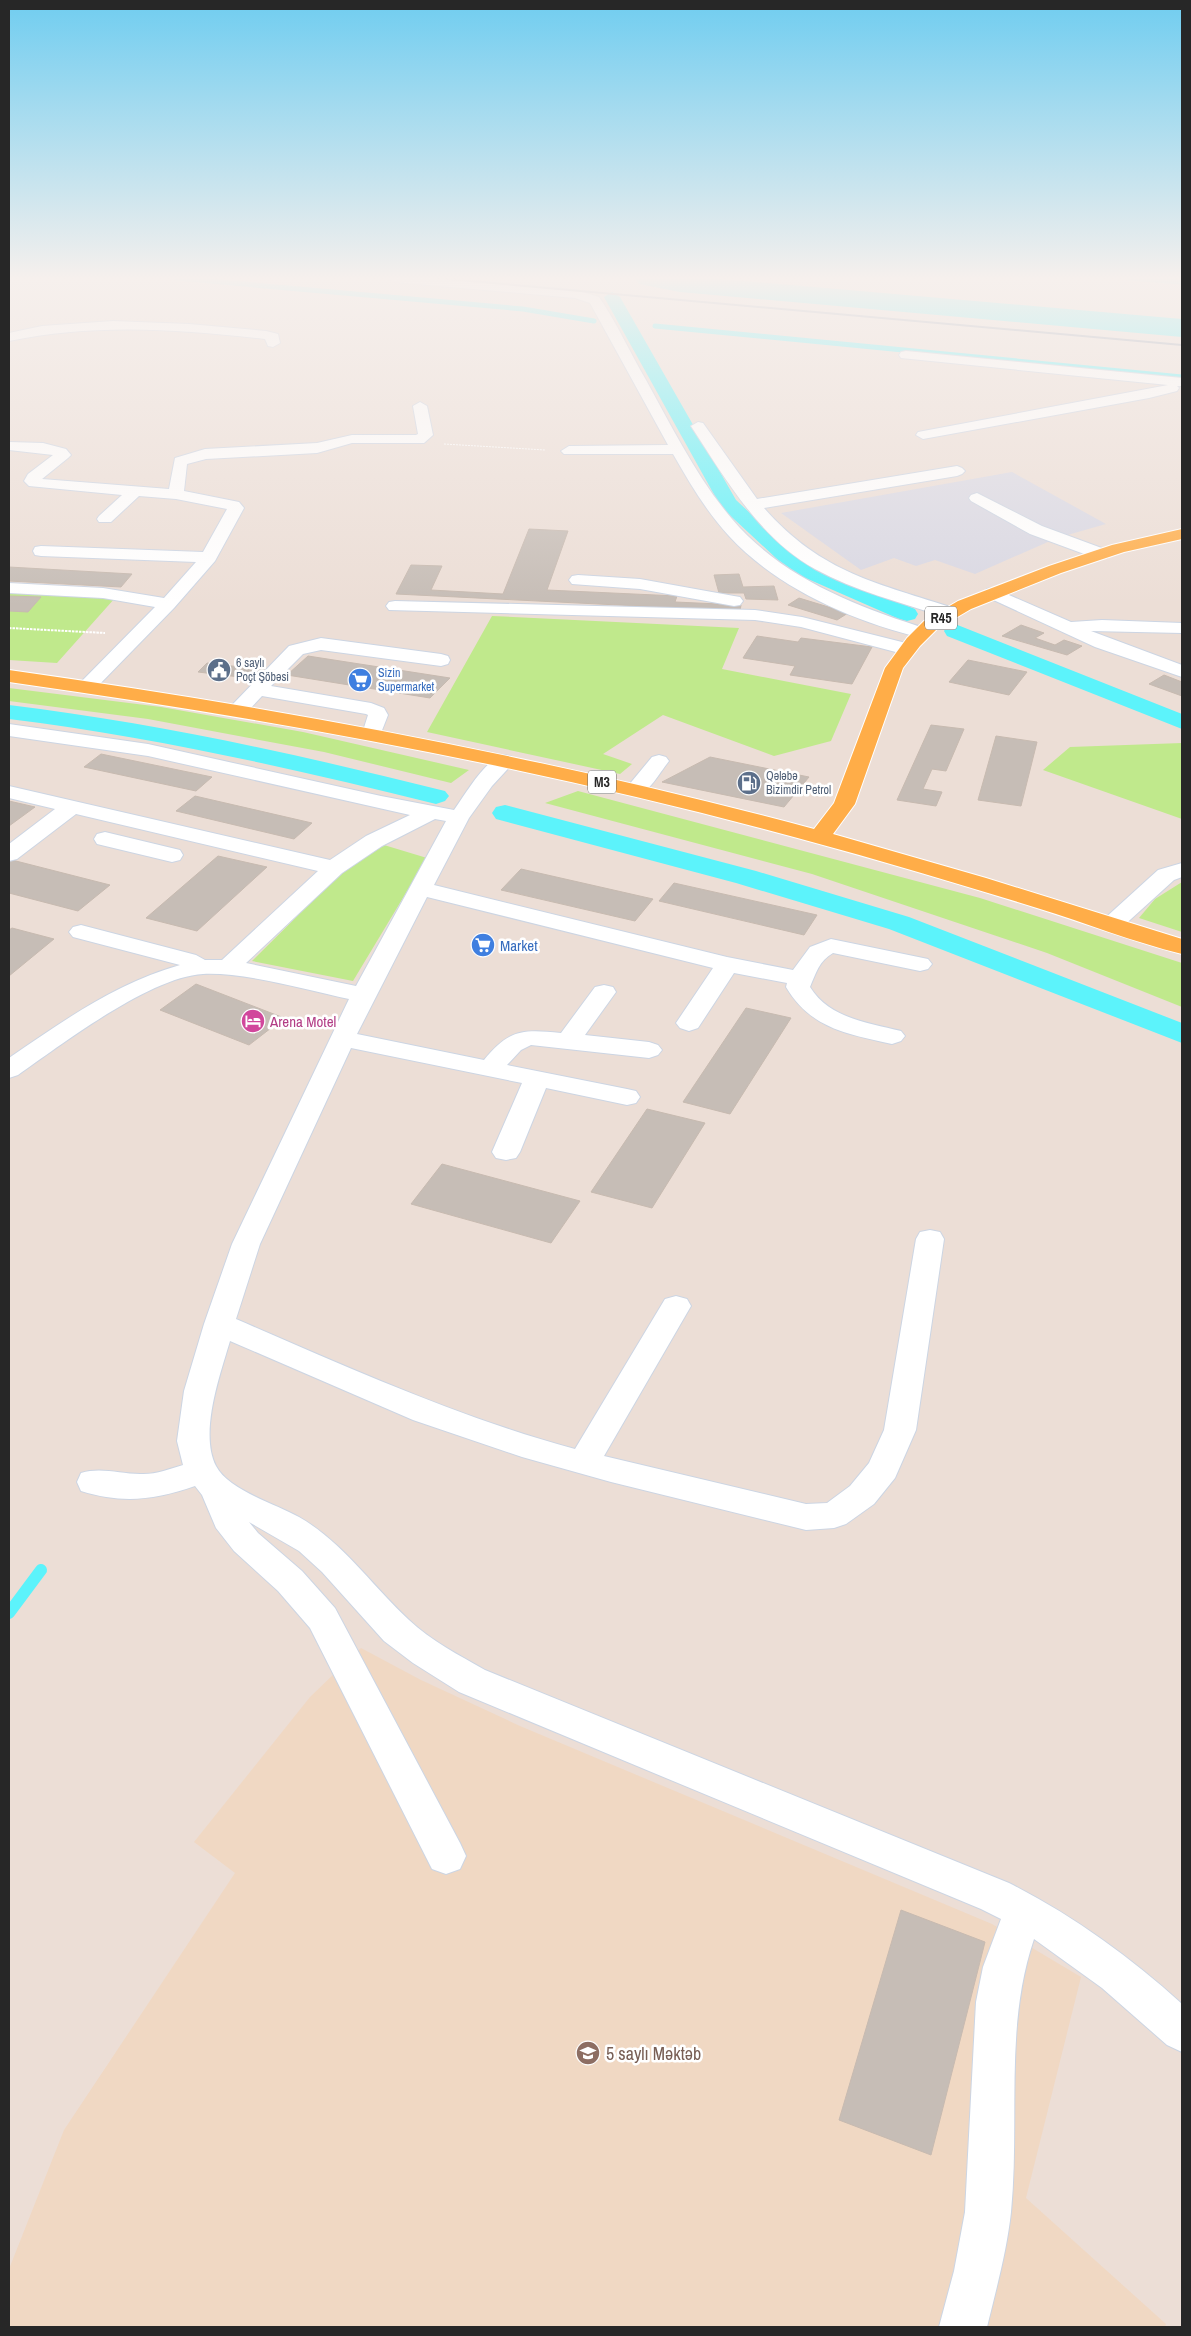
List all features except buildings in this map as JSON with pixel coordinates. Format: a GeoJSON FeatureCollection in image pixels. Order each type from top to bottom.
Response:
{"type":"FeatureCollection","features":[{"type":"Feature","properties":{"kind":"main road","name":"R45"},"geometry":{"type":"LineString","coordinates":[[819,838],[844,804],[894,668],[907,649],[922,633],[950,613],[993,593],[1100,554],[1182,534]]}},
{"type":"Feature","properties":{"kind":"main road","name":"M3"},"geometry":{"type":"LineString","coordinates":[[9,676],[239,710],[372,734],[635,790],[819,838],[1112,924],[1182,947]]}},
{"type":"Feature","properties":{"kind":"street"},"geometry":{"type":"LineString","coordinates":[[643,387],[712,508],[737,535],[761,556],[796,580],[840,605],[868,617],[922,633]]}},
{"type":"Feature","properties":{"kind":"street"},"geometry":{"type":"LineString","coordinates":[[923,435],[1149,394],[1173,387]]}},
{"type":"Feature","properties":{"kind":"street"},"geometry":{"type":"LineString","coordinates":[[176,494],[180,461],[183,458],[205,454],[317,448],[352,439],[419,440],[426,435],[420,406]]}},
{"type":"Feature","properties":{"kind":"street"},"geometry":{"type":"LineString","coordinates":[[698,426],[753,505],[802,554],[853,579],[950,613]]}},
{"type":"Feature","properties":{"kind":"street"},"geometry":{"type":"LineString","coordinates":[[9,446],[43,448],[61,452],[63,455],[34,477],[32,480],[35,483],[176,494],[224,502],[236,508],[209,556],[168,604],[86,686]]}},
{"type":"Feature","properties":{"kind":"street"},"geometry":{"type":"LineString","coordinates":[[317,448],[322,466]]}},
{"type":"Feature","properties":{"kind":"street"},"geometry":{"type":"LineString","coordinates":[[569,451],[678,449]]}},
{"type":"Feature","properties":{"kind":"street"},"geometry":{"type":"LineString","coordinates":[[753,505],[957,470]]}},
{"type":"Feature","properties":{"kind":"street"},"geometry":{"type":"LineString","coordinates":[[105,519],[135,491]]}},
{"type":"Feature","properties":{"kind":"street"},"geometry":{"type":"LineString","coordinates":[[977,498],[1036,530],[1100,554]]}},
{"type":"Feature","properties":{"kind":"street"},"geometry":{"type":"LineString","coordinates":[[41,551],[209,556]]}},
{"type":"Feature","properties":{"kind":"street"},"geometry":{"type":"LineString","coordinates":[[578,580],[640,584],[771,608],[780,612],[780,618]]}},
{"type":"Feature","properties":{"kind":"street"},"geometry":{"type":"LineString","coordinates":[[9,588],[122,595],[168,604]]}},
{"type":"Feature","properties":{"kind":"street"},"geometry":{"type":"LineString","coordinates":[[993,593],[1102,642],[1182,671]]}},
{"type":"Feature","properties":{"kind":"street"},"geometry":{"type":"LineString","coordinates":[[395,606],[755,615],[780,618],[907,649]]}},
{"type":"Feature","properties":{"kind":"street"},"geometry":{"type":"LineString","coordinates":[[1068,627],[1102,625],[1182,628]]}},
{"type":"Feature","properties":{"kind":"street"},"geometry":{"type":"LineString","coordinates":[[239,710],[296,650],[306,646],[321,644],[441,660]]}},
{"type":"Feature","properties":{"kind":"street"},"geometry":{"type":"LineString","coordinates":[[258,690],[371,709],[377,712],[378,716],[372,734]]}},
{"type":"Feature","properties":{"kind":"street"},"geometry":{"type":"LineString","coordinates":[[9,730],[104,742],[148,750],[445,815]]}},
{"type":"Feature","properties":{"kind":"street"},"geometry":{"type":"LineString","coordinates":[[228,967],[334,868],[374,841],[445,815],[480,788],[505,761]]}},
{"type":"Feature","properties":{"kind":"street"},"geometry":{"type":"LineString","coordinates":[[635,790],[660,761]]}},
{"type":"Feature","properties":{"kind":"street"},"geometry":{"type":"LineString","coordinates":[[9,792],[334,868]]}},
{"type":"Feature","properties":{"kind":"street"},"geometry":{"type":"LineString","coordinates":[[9,854],[72,807]]}},
{"type":"Feature","properties":{"kind":"street"},"geometry":{"type":"LineString","coordinates":[[445,815],[421,888],[363,995],[246,1244],[218,1324],[200,1391],[193,1442],[228,1519],[246,1542],[290,1581],[322,1618],[446,1856]]}},
{"type":"Feature","properties":{"kind":"street"},"geometry":{"type":"LineString","coordinates":[[105,839],[161,852],[174,831]]}},
{"type":"Feature","properties":{"kind":"street"},"geometry":{"type":"LineString","coordinates":[[1112,924],[1166,875],[1182,870]]}},
{"type":"Feature","properties":{"kind":"street"},"geometry":{"type":"LineString","coordinates":[[421,888],[727,964],[801,979]]}},
{"type":"Feature","properties":{"kind":"street"},"geometry":{"type":"LineString","coordinates":[[81,932],[188,960],[200,966]]}},
{"type":"Feature","properties":{"kind":"street"},"geometry":{"type":"LineString","coordinates":[[892,1036],[839,1022],[813,1007],[801,995],[798,987],[801,979],[812,956],[822,948],[831,946],[920,964]]}},
{"type":"Feature","properties":{"kind":"street"},"geometry":{"type":"LineString","coordinates":[[689,1023],[727,964]]}},
{"type":"Feature","properties":{"kind":"street"},"geometry":{"type":"LineString","coordinates":[[9,1070],[62,1032],[126,993],[164,977],[200,966],[228,967],[363,995]]}},
{"type":"Feature","properties":{"kind":"street"},"geometry":{"type":"LineString","coordinates":[[568,1041],[604,992]]}},
{"type":"Feature","properties":{"kind":"street"},"geometry":{"type":"LineString","coordinates":[[489,1070],[520,1038],[530,1037],[649,1050]]}},
{"type":"Feature","properties":{"kind":"street"},"geometry":{"type":"LineString","coordinates":[[343,1039],[627,1097]]}},
{"type":"Feature","properties":{"kind":"street"},"geometry":{"type":"LineString","coordinates":[[506,1152],[537,1079]]}},
{"type":"Feature","properties":{"kind":"street"},"geometry":{"type":"LineString","coordinates":[[218,1324],[413,1408],[494,1437],[583,1463],[806,1517],[834,1516],[862,1495],[883,1469],[900,1430],[930,1239]]}},
{"type":"Feature","properties":{"kind":"street"},"geometry":{"type":"LineString","coordinates":[[583,1463],[676,1306]]}},
{"type":"Feature","properties":{"kind":"street"},"geometry":{"type":"LineString","coordinates":[[93,1482],[141,1487],[209,1480],[311,1542],[334,1562],[397,1630],[426,1653],[472,1681],[1024,1910],[1056,1930],[1127,1981],[1182,2031]]}},
{"type":"Feature","properties":{"kind":"street"},"geometry":{"type":"LineString","coordinates":[[963,2327],[978,2271],[988,2212],[997,2002],[1004,1967],[1024,1910]]}},
{"type":"Feature","properties":{"kind":"path"},"geometry":{"type":"LineString","coordinates":[[419,440],[448,444],[569,451]]}},
{"type":"Feature","properties":{"kind":"path"},"geometry":{"type":"LineString","coordinates":[[9,628],[138,635]]}},
{"type":"Feature","properties":{"kind":"shaded area"},"geometry":{"type":"Polygon","coordinates":[[[1012,472],[1106,524],[1057,538],[975,574],[935,560],[916,566],[894,558],[861,570],[781,513],[1012,472]]]}},
{"type":"Feature","properties":{"kind":"shaded area","name":"5 saylı Məktəb"},"geometry":{"type":"Polygon","coordinates":[[[361,1648],[421,1680],[520,1726],[992,1924],[1081,1977],[1026,2198],[1166,2324],[1165,2327],[9,2327],[9,2269],[64,2130],[235,1873],[194,1842],[310,1697],[361,1648]]]}},
{"type":"Feature","properties":{"kind":"green space"},"geometry":{"type":"Polygon","coordinates":[[[9,593],[115,598],[57,663],[9,660],[9,593]]]}},
{"type":"Feature","properties":{"kind":"green space"},"geometry":{"type":"Polygon","coordinates":[[[492,616],[739,628],[722,669],[851,694],[831,741],[774,756],[663,715],[603,754],[632,764],[620,774],[427,732],[492,616]]]}},
{"type":"Feature","properties":{"kind":"green space"},"geometry":{"type":"Polygon","coordinates":[[[9,688],[161,707],[303,732],[469,770],[451,783],[324,752],[148,719],[9,701],[9,688]]]}},
{"type":"Feature","properties":{"kind":"green space"},"geometry":{"type":"Polygon","coordinates":[[[1182,743],[1182,819],[1043,770],[1070,747],[1182,743]]]}},
{"type":"Feature","properties":{"kind":"green space"},"geometry":{"type":"Polygon","coordinates":[[[578,791],[980,898],[1182,963],[1182,1007],[1047,953],[812,874],[545,803],[578,791]]]}},
{"type":"Feature","properties":{"kind":"green space"},"geometry":{"type":"Polygon","coordinates":[[[384,845],[427,858],[353,981],[252,961],[343,871],[384,845]]]}},
{"type":"Feature","properties":{"kind":"green space"},"geometry":{"type":"Polygon","coordinates":[[[1182,882],[1182,932],[1139,918],[1155,899],[1182,882]]]}},
{"type":"Feature","properties":{"kind":"waterway"},"geometry":{"type":"LineString","coordinates":[[663,387],[728,503],[785,556],[808,572],[907,614]]}},
{"type":"Feature","properties":{"kind":"waterway"},"geometry":{"type":"LineString","coordinates":[[955,631],[1182,722]]}},
{"type":"Feature","properties":{"kind":"waterway"},"geometry":{"type":"LineString","coordinates":[[9,712],[171,736],[330,770],[436,796]]}},
{"type":"Feature","properties":{"kind":"waterway"},"geometry":{"type":"LineString","coordinates":[[505,813],[746,877],[899,923],[1182,1034]]}},
{"type":"Feature","properties":{"kind":"waterway"},"geometry":{"type":"LineString","coordinates":[[9,1613],[41,1570]]}},
{"type":"Feature","properties":{"kind":"place","name":"6 saylı Poçt Şöbəsi"},"geometry":{"type":"Point","coordinates":[219,670]}},
{"type":"Feature","properties":{"kind":"place","name":"Sizin Supermarket"},"geometry":{"type":"Point","coordinates":[360,680]}},
{"type":"Feature","properties":{"kind":"place","name":"Qələbə Bizimdir Petrol"},"geometry":{"type":"Point","coordinates":[749,783]}},
{"type":"Feature","properties":{"kind":"place","name":"Market"},"geometry":{"type":"Point","coordinates":[483,945]}},
{"type":"Feature","properties":{"kind":"place","name":"Arena Motel"},"geometry":{"type":"Point","coordinates":[253,1021]}},
{"type":"Feature","properties":{"kind":"place","name":"5 saylı Məktəb"},"geometry":{"type":"Point","coordinates":[588,2053]}}]}
